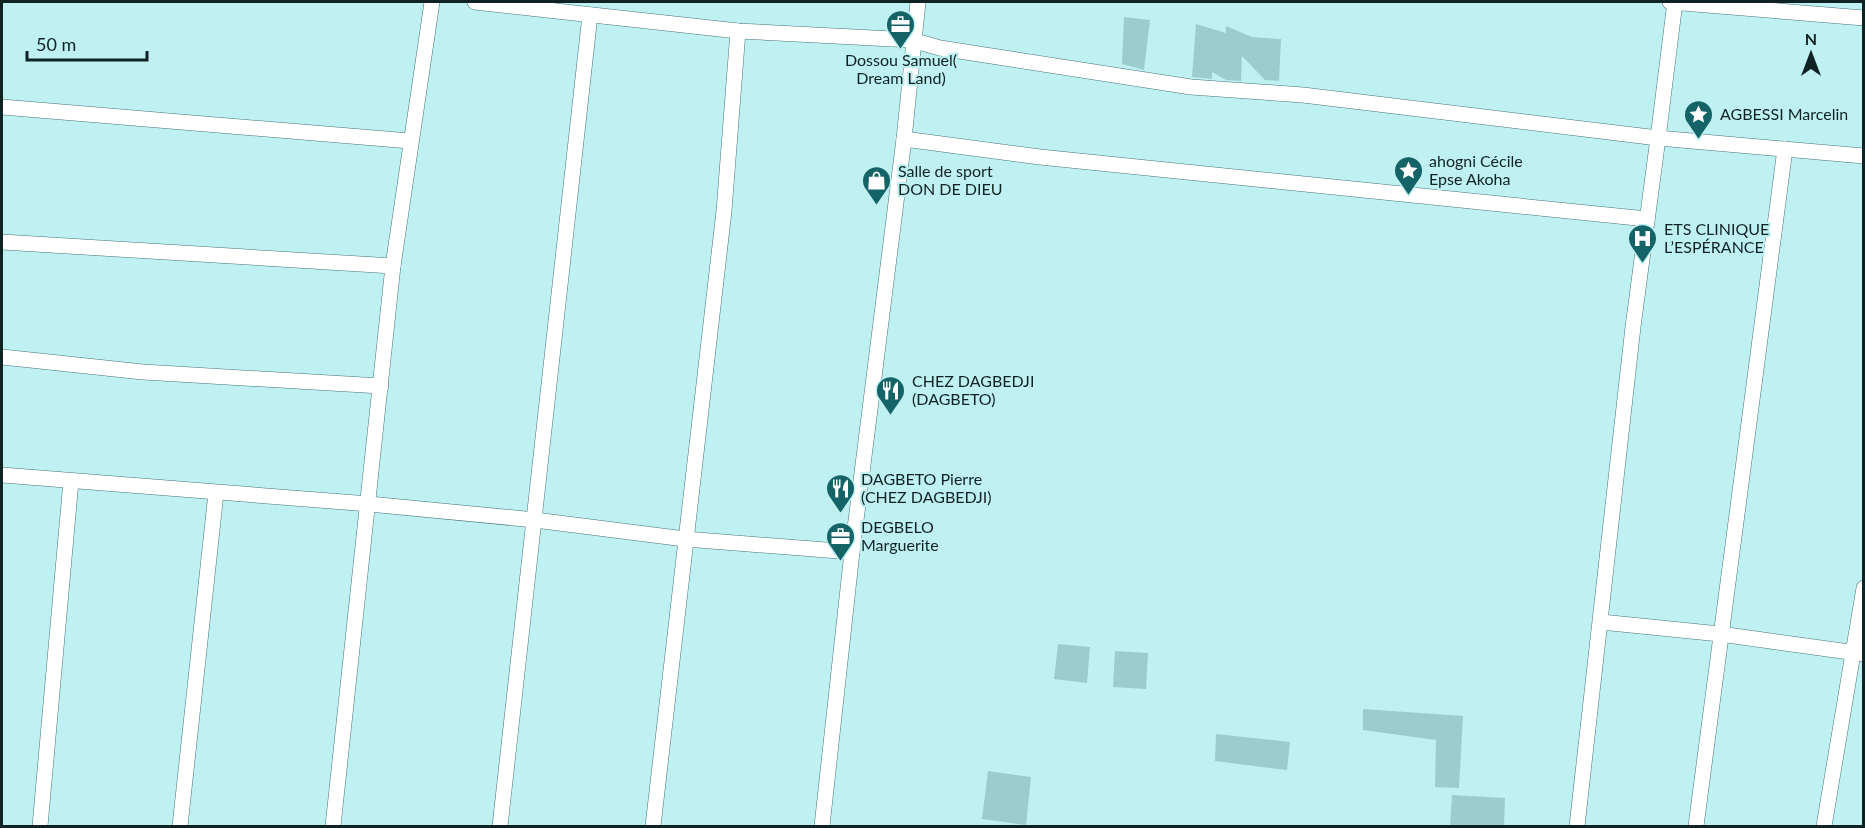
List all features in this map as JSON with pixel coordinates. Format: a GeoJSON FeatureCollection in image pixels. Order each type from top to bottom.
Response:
{"type":"FeatureCollection","features":[{"type":"Feature","properties":{"kind":"street"},"geometry":{"type":"LineString","coordinates":[[333,826],[393,266],[432,2]]}},
{"type":"Feature","properties":{"kind":"street"},"geometry":{"type":"LineString","coordinates":[[475,2],[738,31],[912,40],[940,48],[1191,87],[1303,96],[1658,138],[1863,156]]}},
{"type":"Feature","properties":{"kind":"street"},"geometry":{"type":"LineString","coordinates":[[822,826],[852,552],[904,139],[912,40],[918,2]]}},
{"type":"Feature","properties":{"kind":"street"},"geometry":{"type":"LineString","coordinates":[[1670,2],[1863,18]]}},
{"type":"Feature","properties":{"kind":"street"},"geometry":{"type":"LineString","coordinates":[[1577,826],[1608,532],[1675,2]]}},
{"type":"Feature","properties":{"kind":"street"},"geometry":{"type":"LineString","coordinates":[[500,826],[590,15]]}},
{"type":"Feature","properties":{"kind":"street"},"geometry":{"type":"LineString","coordinates":[[653,826],[724,211],[738,31]]}},
{"type":"Feature","properties":{"kind":"street"},"geometry":{"type":"LineString","coordinates":[[2,107],[410,141]]}},
{"type":"Feature","properties":{"kind":"street"},"geometry":{"type":"LineString","coordinates":[[904,139],[1040,157],[1647,219]]}},
{"type":"Feature","properties":{"kind":"street"},"geometry":{"type":"LineString","coordinates":[[1696,826],[1785,149]]}},
{"type":"Feature","properties":{"kind":"street"},"geometry":{"type":"LineString","coordinates":[[2,242],[393,266]]}},
{"type":"Feature","properties":{"kind":"street"},"geometry":{"type":"LineString","coordinates":[[2,357],[143,372],[381,386]]}},
{"type":"Feature","properties":{"kind":"street"},"geometry":{"type":"LineString","coordinates":[[2,475],[369,504],[535,520],[685,539],[852,552]]}},
{"type":"Feature","properties":{"kind":"street"},"geometry":{"type":"LineString","coordinates":[[40,826],[71,481]]}},
{"type":"Feature","properties":{"kind":"street"},"geometry":{"type":"LineString","coordinates":[[180,826],[216,493]]}},
{"type":"Feature","properties":{"kind":"street"},"geometry":{"type":"LineString","coordinates":[[1824,826],[1858,653],[1863,588]]}},
{"type":"Feature","properties":{"kind":"street"},"geometry":{"type":"LineString","coordinates":[[1600,622],[1720,634],[1858,653]]}},
{"type":"Feature","properties":{"kind":"building"},"geometry":{"type":"Polygon","coordinates":[[[1124,17],[1150,20],[1144,70],[1122,64],[1124,17]]]}},
{"type":"Feature","properties":{"kind":"building"},"geometry":{"type":"Polygon","coordinates":[[[1196,24],[1226,33],[1226,26],[1252,37],[1281,39],[1279,81],[1265,80],[1242,56],[1241,81],[1226,80],[1212,72],[1212,79],[1192,77],[1196,24]]]}},
{"type":"Feature","properties":{"kind":"building"},"geometry":{"type":"Polygon","coordinates":[[[1058,644],[1090,647],[1087,683],[1054,679],[1058,644]]]}},
{"type":"Feature","properties":{"kind":"building"},"geometry":{"type":"Polygon","coordinates":[[[1115,651],[1148,653],[1146,689],[1113,687],[1115,651]]]}},
{"type":"Feature","properties":{"kind":"building"},"geometry":{"type":"Polygon","coordinates":[[[1363,709],[1463,716],[1459,788],[1435,787],[1436,740],[1363,730],[1363,709]]]}},
{"type":"Feature","properties":{"kind":"building"},"geometry":{"type":"Polygon","coordinates":[[[1216,734],[1290,742],[1287,770],[1215,761],[1216,734]]]}},
{"type":"Feature","properties":{"kind":"building"},"geometry":{"type":"Polygon","coordinates":[[[988,771],[1031,777],[1026,825],[982,819],[988,771]]]}},
{"type":"Feature","properties":{"kind":"building"},"geometry":{"type":"Polygon","coordinates":[[[1452,795],[1505,798],[1504,826],[1450,826],[1452,795]]]}},
{"type":"Feature","properties":{"kind":"place","name":"Dossou Samuel( Dream Land)"},"geometry":{"type":"Point","coordinates":[901,50]}},
{"type":"Feature","properties":{"kind":"place","name":"AGBESSI Marcelin"},"geometry":{"type":"Point","coordinates":[1699,140]}},
{"type":"Feature","properties":{"kind":"place","name":"ahogni Cécile Epse Akoha"},"geometry":{"type":"Point","coordinates":[1408,196]}},
{"type":"Feature","properties":{"kind":"place","name":"Salle de sport DON DE DIEU"},"geometry":{"type":"Point","coordinates":[877,206]}},
{"type":"Feature","properties":{"kind":"place","name":"ETS CLINIQUE L’ESPÉRANCE"},"geometry":{"type":"Point","coordinates":[1643,264]}},
{"type":"Feature","properties":{"kind":"place","name":"CHEZ DAGBEDJI (DAGBETO)"},"geometry":{"type":"Point","coordinates":[891,416]}},
{"type":"Feature","properties":{"kind":"place","name":"DAGBETO Pierre (CHEZ DAGBEDJI)"},"geometry":{"type":"Point","coordinates":[840,514]}},
{"type":"Feature","properties":{"kind":"place","name":"DEGBELO Marguerite"},"geometry":{"type":"Point","coordinates":[840,562]}}]}
